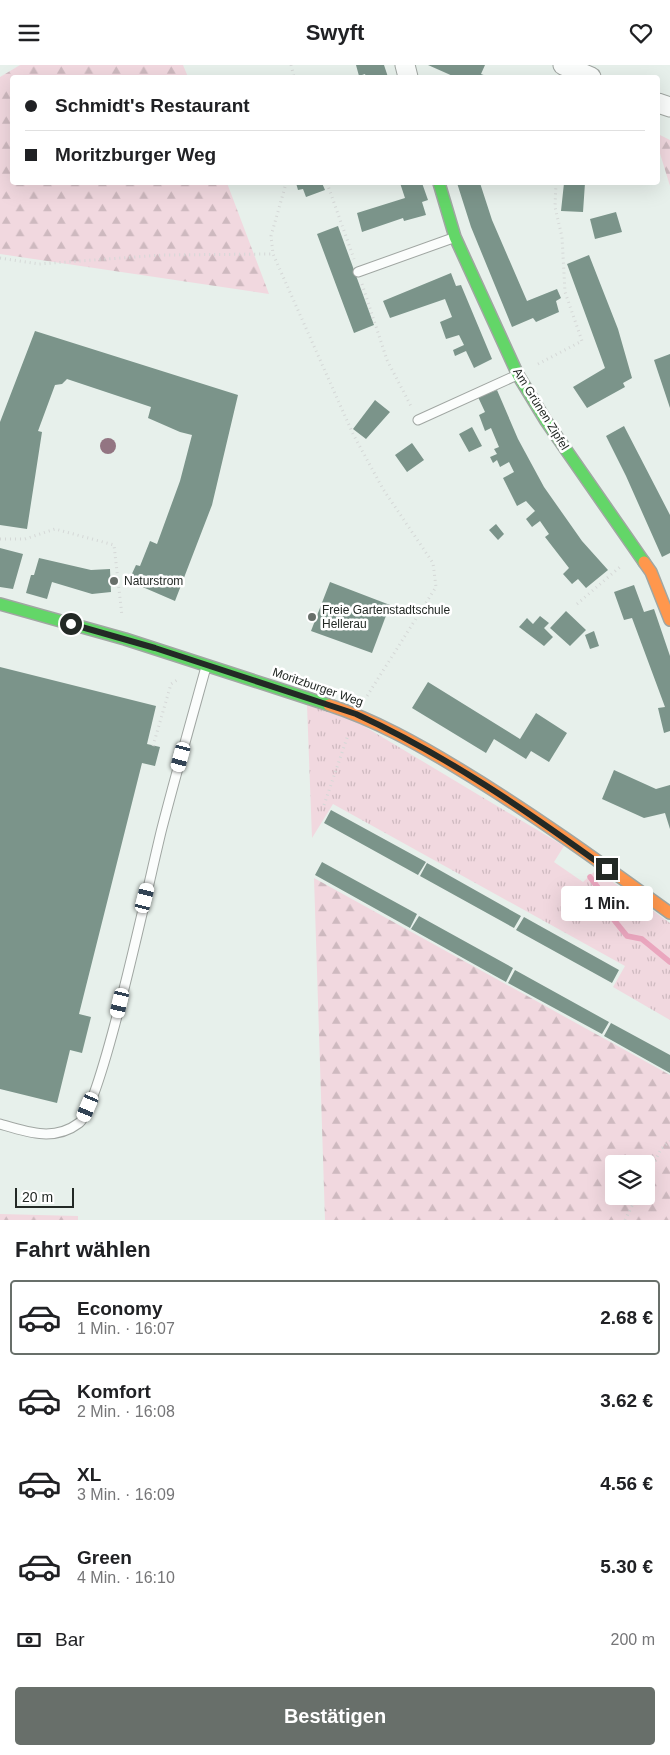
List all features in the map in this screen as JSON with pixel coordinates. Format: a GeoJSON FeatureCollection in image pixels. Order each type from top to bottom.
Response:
{"type":"FeatureCollection","features":[{"type":"Feature","properties":{"kind":"street"},"geometry":{"type":"LineString","coordinates":[[563,65],[586,75]]}},
{"type":"Feature","properties":{"kind":"street","name":"Am Grünen Zipfel"},"geometry":{"type":"LineString","coordinates":[[440,185],[456,237],[518,375],[546,421],[651,572],[670,620]]}},
{"type":"Feature","properties":{"kind":"street","name":"Moritzburger Weg"},"geometry":{"type":"LineString","coordinates":[[0,605],[125,639],[356,714],[384,727],[513,801],[670,913]]}},
{"type":"Feature","properties":{"kind":"lane"},"geometry":{"type":"LineString","coordinates":[[358,272],[456,237]]}},
{"type":"Feature","properties":{"kind":"lane"},"geometry":{"type":"LineString","coordinates":[[418,420],[518,375]]}},
{"type":"Feature","properties":{"kind":"lane"},"geometry":{"type":"LineString","coordinates":[[0,1124],[37,1135],[62,1133],[81,1122],[94,1091],[111,1038],[162,827],[206,664]]}},
{"type":"Feature","properties":{"kind":"path"},"geometry":{"type":"LineString","coordinates":[[286,185],[271,236],[273,254],[353,434],[383,489],[433,563],[436,587],[356,714],[324,805]]}},
{"type":"Feature","properties":{"kind":"path"},"geometry":{"type":"LineString","coordinates":[[328,185],[387,360],[418,420]]}},
{"type":"Feature","properties":{"kind":"path"},"geometry":{"type":"LineString","coordinates":[[518,375],[582,341],[565,292],[562,237],[554,207],[556,185]]}},
{"type":"Feature","properties":{"kind":"path"},"geometry":{"type":"LineString","coordinates":[[0,258],[40,264],[162,255],[273,254]]}},
{"type":"Feature","properties":{"kind":"path"},"geometry":{"type":"LineString","coordinates":[[0,539],[25,539],[55,529],[114,545],[125,639]]}},
{"type":"Feature","properties":{"kind":"path"},"geometry":{"type":"LineString","coordinates":[[577,604],[637,552]]}},
{"type":"Feature","properties":{"kind":"path"},"geometry":{"type":"LineString","coordinates":[[153,745],[171,684],[180,678],[185,658]]}},
{"type":"Feature","properties":{"kind":"path"},"geometry":{"type":"LineString","coordinates":[[655,1161],[661,1149],[670,1141]]}},
{"type":"Feature","properties":{"kind":"path"},"geometry":{"type":"LineString","coordinates":[[625,1220],[633,1205]]}},
{"type":"Feature","properties":{"kind":"green space"},"geometry":{"type":"Polygon","coordinates":[[[20,65],[183,65],[187,75],[10,75],[10,185],[228,185],[269,294],[0,254],[0,77],[20,65]]]}},
{"type":"Feature","properties":{"kind":"green space"},"geometry":{"type":"Polygon","coordinates":[[[660,135],[670,140],[670,186],[660,154],[660,135]]]}},
{"type":"Feature","properties":{"kind":"green space"},"geometry":{"type":"Polygon","coordinates":[[[307,705],[357,722],[564,846],[554,862],[583,882],[596,870],[670,923],[670,1020],[613,987],[625,966],[333,804],[312,838],[307,705]]]}},
{"type":"Feature","properties":{"kind":"green space"},"geometry":{"type":"Polygon","coordinates":[[[314,878],[670,1075],[670,1220],[325,1220],[314,878]]]}},
{"type":"Feature","properties":{"kind":"green space"},"geometry":{"type":"Polygon","coordinates":[[[0,1214],[78,1216],[78,1220],[0,1220],[0,1214]]]}},
{"type":"Feature","properties":{"kind":"building"},"geometry":{"type":"Polygon","coordinates":[[[356,65],[384,65],[387,75],[365,74],[359,75],[356,65]]]}},
{"type":"Feature","properties":{"kind":"building"},"geometry":{"type":"Polygon","coordinates":[[[428,65],[485,65],[481,74],[484,75],[450,75],[428,65]]]}},
{"type":"Feature","properties":{"kind":"building"},"geometry":{"type":"Polygon","coordinates":[[[297,185],[323,185],[325,190],[306,197],[303,189],[298,190],[297,185]]]}},
{"type":"Feature","properties":{"kind":"building"},"geometry":{"type":"Polygon","coordinates":[[[401,185],[423,185],[428,200],[422,202],[426,215],[404,221],[403,218],[362,232],[357,213],[405,198],[401,185]]]}},
{"type":"Feature","properties":{"kind":"building"},"geometry":{"type":"Polygon","coordinates":[[[458,185],[481,185],[492,220],[527,301],[557,289],[561,298],[556,301],[559,312],[536,322],[533,318],[512,327],[471,227],[458,185]]]}},
{"type":"Feature","properties":{"kind":"building"},"geometry":{"type":"Polygon","coordinates":[[[564,185],[585,185],[583,212],[561,211],[564,185]]]}},
{"type":"Feature","properties":{"kind":"building"},"geometry":{"type":"Polygon","coordinates":[[[616,212],[622,232],[595,239],[590,219],[616,212]]]}},
{"type":"Feature","properties":{"kind":"building"},"geometry":{"type":"Polygon","coordinates":[[[338,226],[374,325],[354,333],[317,234],[338,226]]]}},
{"type":"Feature","properties":{"kind":"building"},"geometry":{"type":"Polygon","coordinates":[[[589,255],[618,329],[632,378],[623,383],[625,387],[587,408],[573,387],[605,368],[567,264],[589,255]]]}},
{"type":"Feature","properties":{"kind":"building"},"geometry":{"type":"Polygon","coordinates":[[[451,273],[456,286],[461,285],[492,359],[474,368],[466,351],[455,356],[453,350],[464,345],[459,335],[446,339],[440,322],[452,317],[445,299],[390,318],[383,301],[451,273]]]}},
{"type":"Feature","properties":{"kind":"building"},"geometry":{"type":"Polygon","coordinates":[[[35,331],[238,395],[212,505],[175,601],[131,582],[130,578],[136,565],[140,566],[150,541],[157,544],[180,481],[192,435],[180,432],[148,418],[151,407],[67,379],[62,384],[55,385],[38,431],[42,432],[27,529],[0,525],[0,422],[35,331]]]}},
{"type":"Feature","properties":{"kind":"building"},"geometry":{"type":"Polygon","coordinates":[[[670,354],[670,408],[654,360],[670,354]]]}},
{"type":"Feature","properties":{"kind":"building"},"geometry":{"type":"Polygon","coordinates":[[[497,390],[518,439],[544,487],[582,541],[608,570],[586,588],[578,579],[572,584],[563,574],[569,568],[545,537],[549,534],[540,521],[532,527],[526,519],[535,511],[526,501],[517,506],[503,478],[514,472],[509,462],[500,467],[497,460],[493,463],[490,457],[497,454],[494,449],[499,447],[491,428],[485,431],[479,415],[485,412],[478,397],[497,390]]]}},
{"type":"Feature","properties":{"kind":"building"},"geometry":{"type":"Polygon","coordinates":[[[375,400],[390,412],[366,439],[353,429],[375,400]]]}},
{"type":"Feature","properties":{"kind":"building"},"geometry":{"type":"Polygon","coordinates":[[[624,426],[670,515],[670,553],[662,557],[606,436],[624,426]]]}},
{"type":"Feature","properties":{"kind":"building"},"geometry":{"type":"Polygon","coordinates":[[[472,427],[482,446],[469,452],[459,434],[472,427]]]}},
{"type":"Feature","properties":{"kind":"building"},"geometry":{"type":"Polygon","coordinates":[[[412,443],[424,460],[407,472],[395,455],[412,443]]]}},
{"type":"Feature","properties":{"kind":"building"},"geometry":{"type":"Polygon","coordinates":[[[496,524],[504,534],[498,540],[489,530],[496,524]]]}},
{"type":"Feature","properties":{"kind":"building"},"geometry":{"type":"Polygon","coordinates":[[[0,548],[23,554],[13,589],[0,587],[0,548]]]}},
{"type":"Feature","properties":{"kind":"building"},"geometry":{"type":"Polygon","coordinates":[[[39,558],[91,570],[110,569],[111,592],[92,594],[52,582],[47,599],[26,593],[31,575],[34,575],[39,558]]]}},
{"type":"Feature","properties":{"kind":"building","name":"Freie Gartenstadtschule Hellerau"},"geometry":{"type":"Polygon","coordinates":[[[330,582],[390,605],[372,653],[311,631],[330,582]]]}},
{"type":"Feature","properties":{"kind":"building"},"geometry":{"type":"Polygon","coordinates":[[[634,585],[644,612],[654,609],[670,656],[670,731],[664,733],[658,708],[665,707],[632,618],[624,620],[614,592],[634,585]]]}},
{"type":"Feature","properties":{"kind":"building"},"geometry":{"type":"Polygon","coordinates":[[[566,611],[586,630],[570,646],[550,628],[566,611]]]}},
{"type":"Feature","properties":{"kind":"building"},"geometry":{"type":"Polygon","coordinates":[[[540,616],[549,623],[544,628],[553,637],[544,646],[519,627],[527,618],[533,624],[540,616]]]}},
{"type":"Feature","properties":{"kind":"building"},"geometry":{"type":"Polygon","coordinates":[[[594,631],[599,646],[590,649],[585,635],[594,631]]]}},
{"type":"Feature","properties":{"kind":"building"},"geometry":{"type":"Polygon","coordinates":[[[0,667],[156,706],[147,744],[160,747],[155,766],[142,763],[79,1014],[91,1017],[82,1053],[70,1050],[57,1103],[0,1089],[0,667]]]}},
{"type":"Feature","properties":{"kind":"building"},"geometry":{"type":"Polygon","coordinates":[[[428,682],[520,739],[536,713],[567,733],[549,762],[531,751],[526,759],[494,739],[486,753],[412,708],[428,682]]]}},
{"type":"Feature","properties":{"kind":"building"},"geometry":{"type":"Polygon","coordinates":[[[614,770],[656,789],[670,785],[670,829],[665,813],[644,818],[602,799],[614,770]]]}},
{"type":"Feature","properties":{"kind":"building"},"geometry":{"type":"Polygon","coordinates":[[[331,810],[426,862],[418,875],[324,823],[331,810]]]}},
{"type":"Feature","properties":{"kind":"building"},"geometry":{"type":"Polygon","coordinates":[[[322,862],[417,914],[410,928],[315,875],[322,862]]]}},
{"type":"Feature","properties":{"kind":"building"},"geometry":{"type":"Polygon","coordinates":[[[427,863],[521,916],[514,928],[420,876],[427,863]]]}},
{"type":"Feature","properties":{"kind":"building"},"geometry":{"type":"Polygon","coordinates":[[[419,916],[513,968],[506,982],[411,929],[419,916]]]}},
{"type":"Feature","properties":{"kind":"building"},"geometry":{"type":"Polygon","coordinates":[[[524,917],[619,970],[612,983],[516,930],[524,917]]]}},
{"type":"Feature","properties":{"kind":"building"},"geometry":{"type":"Polygon","coordinates":[[[515,970],[609,1022],[602,1034],[508,983],[515,970]]]}},
{"type":"Feature","properties":{"kind":"building"},"geometry":{"type":"Polygon","coordinates":[[[611,1023],[670,1055],[670,1073],[604,1036],[611,1023]]]}},
{"type":"Feature","properties":{"kind":"waterway"},"geometry":{"type":"LineString","coordinates":[[590,877],[599,889],[597,899],[627,936],[642,939],[670,962]]}},
{"type":"Feature","properties":{"kind":"traffic: fast"},"geometry":{"type":"LineString","coordinates":[[440,185],[455,237],[518,375],[546,421],[644,562]]}},
{"type":"Feature","properties":{"kind":"traffic: fast"},"geometry":{"type":"LineString","coordinates":[[0,604],[125,639],[329,705]]}},
{"type":"Feature","properties":{"kind":"traffic: slow"},"geometry":{"type":"LineString","coordinates":[[644,562],[651,572],[670,620]]}},
{"type":"Feature","properties":{"kind":"traffic: slow"},"geometry":{"type":"LineString","coordinates":[[329,705],[396,733],[459,769],[540,821],[670,913]]}},
{"type":"Feature","properties":{"kind":"place","name":"Naturstrom"},"geometry":{"type":"Point","coordinates":[114,581]}},
{"type":"Feature","properties":{"kind":"place","name":"Freie Gartenstadtschule Hellerau"},"geometry":{"type":"Point","coordinates":[312,617]}},
{"type":"Feature","properties":{"kind":"route"},"geometry":{"type":"LineString","coordinates":[[71,624],[206,664],[356,714],[384,727],[513,801],[607,869]]}}]}
